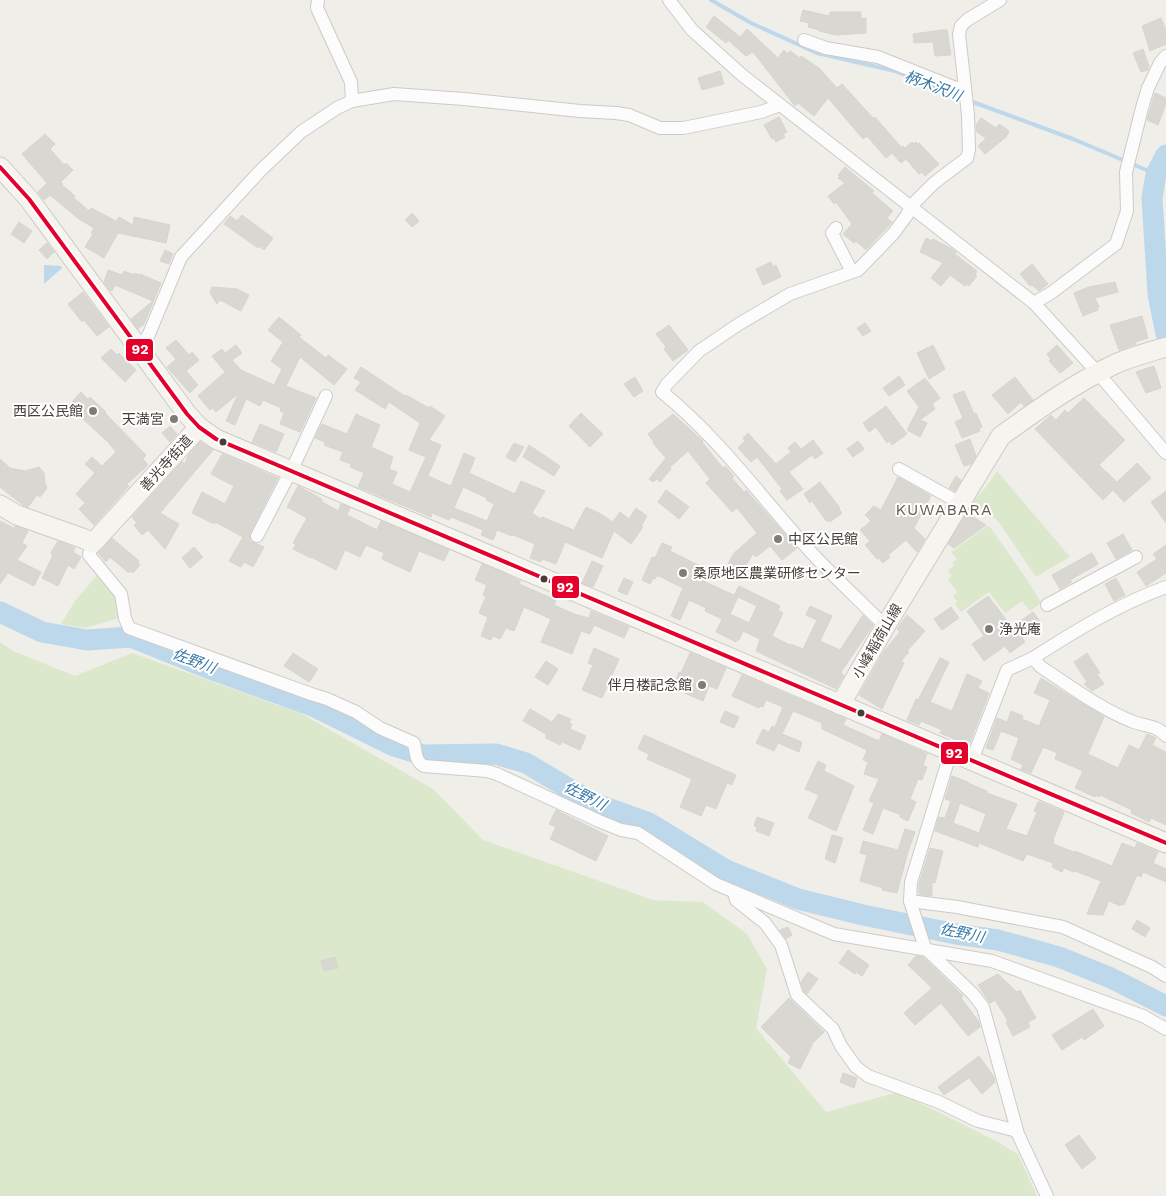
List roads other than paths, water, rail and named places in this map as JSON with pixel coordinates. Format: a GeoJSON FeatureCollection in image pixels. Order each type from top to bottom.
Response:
{"type":"FeatureCollection","features":[{"type":"Feature","properties":{"kind":"street"},"geometry":{"type":"LineString","coordinates":[[318,0],[317,8],[351,82],[352,101]]}},
{"type":"Feature","properties":{"kind":"street"},"geometry":{"type":"LineString","coordinates":[[669,0],[692,30],[742,75],[1034,303],[1098,373],[1166,453]]}},
{"type":"Feature","properties":{"kind":"street"},"geometry":{"type":"LineString","coordinates":[[886,625],[810,551],[727,456],[682,408],[662,392],[667,384],[699,351],[712,341],[790,294],[858,270],[893,234],[907,215],[911,206],[934,183],[967,158],[970,150],[959,34],[961,26],[967,20],[1000,0]]}},
{"type":"Feature","properties":{"kind":"street"},"geometry":{"type":"LineString","coordinates":[[804,40],[826,48],[878,57],[956,88],[965,89]]}},
{"type":"Feature","properties":{"kind":"street"},"geometry":{"type":"LineString","coordinates":[[1034,303],[1051,293],[1116,244],[1126,212],[1126,170],[1130,154],[1148,88],[1160,63],[1166,56]]}},
{"type":"Feature","properties":{"kind":"street"},"geometry":{"type":"LineString","coordinates":[[139,350],[149,334],[181,258],[260,171],[301,132],[337,108],[352,101],[394,94],[464,99],[616,113],[629,115],[660,128],[683,128],[761,112],[780,105]]}},
{"type":"Feature","properties":{"kind":"street"},"geometry":{"type":"LineString","coordinates":[[0,167],[29,199],[139,350],[199,427]]}},
{"type":"Feature","properties":{"kind":"street"},"geometry":{"type":"LineString","coordinates":[[836,228],[832,233],[852,272]]}},
{"type":"Feature","properties":{"kind":"street","name":"小峰稲荷山線"},"geometry":{"type":"LineString","coordinates":[[840,705],[886,625],[1001,436],[1098,373],[1117,363],[1161,348]]}},
{"type":"Feature","properties":{"kind":"street"},"geometry":{"type":"LineString","coordinates":[[257,536],[326,396]]}},
{"type":"Feature","properties":{"kind":"street","name":"善光寺街道"},"geometry":{"type":"LineString","coordinates":[[93,543],[199,427],[216,439],[290,472],[840,705]]}},
{"type":"Feature","properties":{"kind":"street"},"geometry":{"type":"LineString","coordinates":[[899,469],[960,503]]}},
{"type":"Feature","properties":{"kind":"street"},"geometry":{"type":"LineString","coordinates":[[0,505],[17,515],[93,543],[89,555],[107,575],[120,594],[129,628],[327,699],[356,712],[380,728],[414,743],[419,764],[487,771],[497,774],[599,821],[621,830],[638,834],[716,884],[834,934],[924,946],[992,961],[1143,1016],[1166,1029]]}},
{"type":"Feature","properties":{"kind":"street"},"geometry":{"type":"LineString","coordinates":[[1047,605],[1136,557]]}},
{"type":"Feature","properties":{"kind":"street"},"geometry":{"type":"LineString","coordinates":[[972,760],[1007,670],[1033,658],[1067,636],[1142,596],[1166,587]]}},
{"type":"Feature","properties":{"kind":"street"},"geometry":{"type":"LineString","coordinates":[[1033,658],[1041,667],[1111,712],[1133,722],[1157,728],[1166,736]]}},
{"type":"Feature","properties":{"kind":"street"},"geometry":{"type":"LineString","coordinates":[[840,705],[1166,843]]}},
{"type":"Feature","properties":{"kind":"street"},"geometry":{"type":"LineString","coordinates":[[951,751],[911,882],[911,903],[924,946],[973,994],[982,1007],[1017,1131],[1047,1196]]}},
{"type":"Feature","properties":{"kind":"street"},"geometry":{"type":"LineString","coordinates":[[734,892],[736,900],[765,923],[780,946],[797,995],[833,1029],[841,1046],[856,1068],[868,1076],[938,1102],[978,1121],[1017,1131]]}},
{"type":"Feature","properties":{"kind":"street"},"geometry":{"type":"LineString","coordinates":[[911,903],[957,906],[1063,927],[1152,967],[1166,976]]}},
{"type":"Feature","properties":{"kind":"water"},"geometry":{"type":"Polygon","coordinates":[[[44,265],[61,266],[62,268],[44,284],[44,265]]]}},
{"type":"Feature","properties":{"kind":"waterway","name":"柄木沢川"},"geometry":{"type":"LineString","coordinates":[[711,0],[751,23],[817,53],[895,71],[964,99]]}},
{"type":"Feature","properties":{"kind":"waterway","name":"柄木沢川"},"geometry":{"type":"LineString","coordinates":[[970,101],[1073,139],[1156,174]]}},
{"type":"Feature","properties":{"kind":"waterway"},"geometry":{"type":"LineString","coordinates":[[1166,155],[1156,174],[1152,198],[1158,294],[1166,334]]}},
{"type":"Feature","properties":{"kind":"waterway","name":"佐野川"},"geometry":{"type":"LineString","coordinates":[[0,612],[42,632],[87,640],[131,637],[210,669],[315,707],[394,746],[423,755],[496,754],[526,763],[593,803],[649,823],[726,870],[798,899],[863,915],[956,934],[998,940],[1059,957],[1111,978],[1166,1006]]}},
{"type":"Feature","properties":{"kind":"place","name":"西区公民館"},"geometry":{"type":"Point","coordinates":[93,411]}},
{"type":"Feature","properties":{"kind":"place","name":"天満宮"},"geometry":{"type":"Point","coordinates":[174,419]}},
{"type":"Feature","properties":{"kind":"place","name":"中区公民館"},"geometry":{"type":"Point","coordinates":[778,539]}},
{"type":"Feature","properties":{"kind":"place","name":"桑原地区農業研修センター"},"geometry":{"type":"Point","coordinates":[683,573]}},
{"type":"Feature","properties":{"kind":"place","name":"浄光庵"},"geometry":{"type":"Point","coordinates":[989,629]}},
{"type":"Feature","properties":{"kind":"place","name":"伴月楼記念館"},"geometry":{"type":"Point","coordinates":[702,685]}},
{"type":"Feature","properties":{"kind":"district","name":"KUWABARA"},"geometry":{"type":"Point","coordinates":[944,509]}}]}
